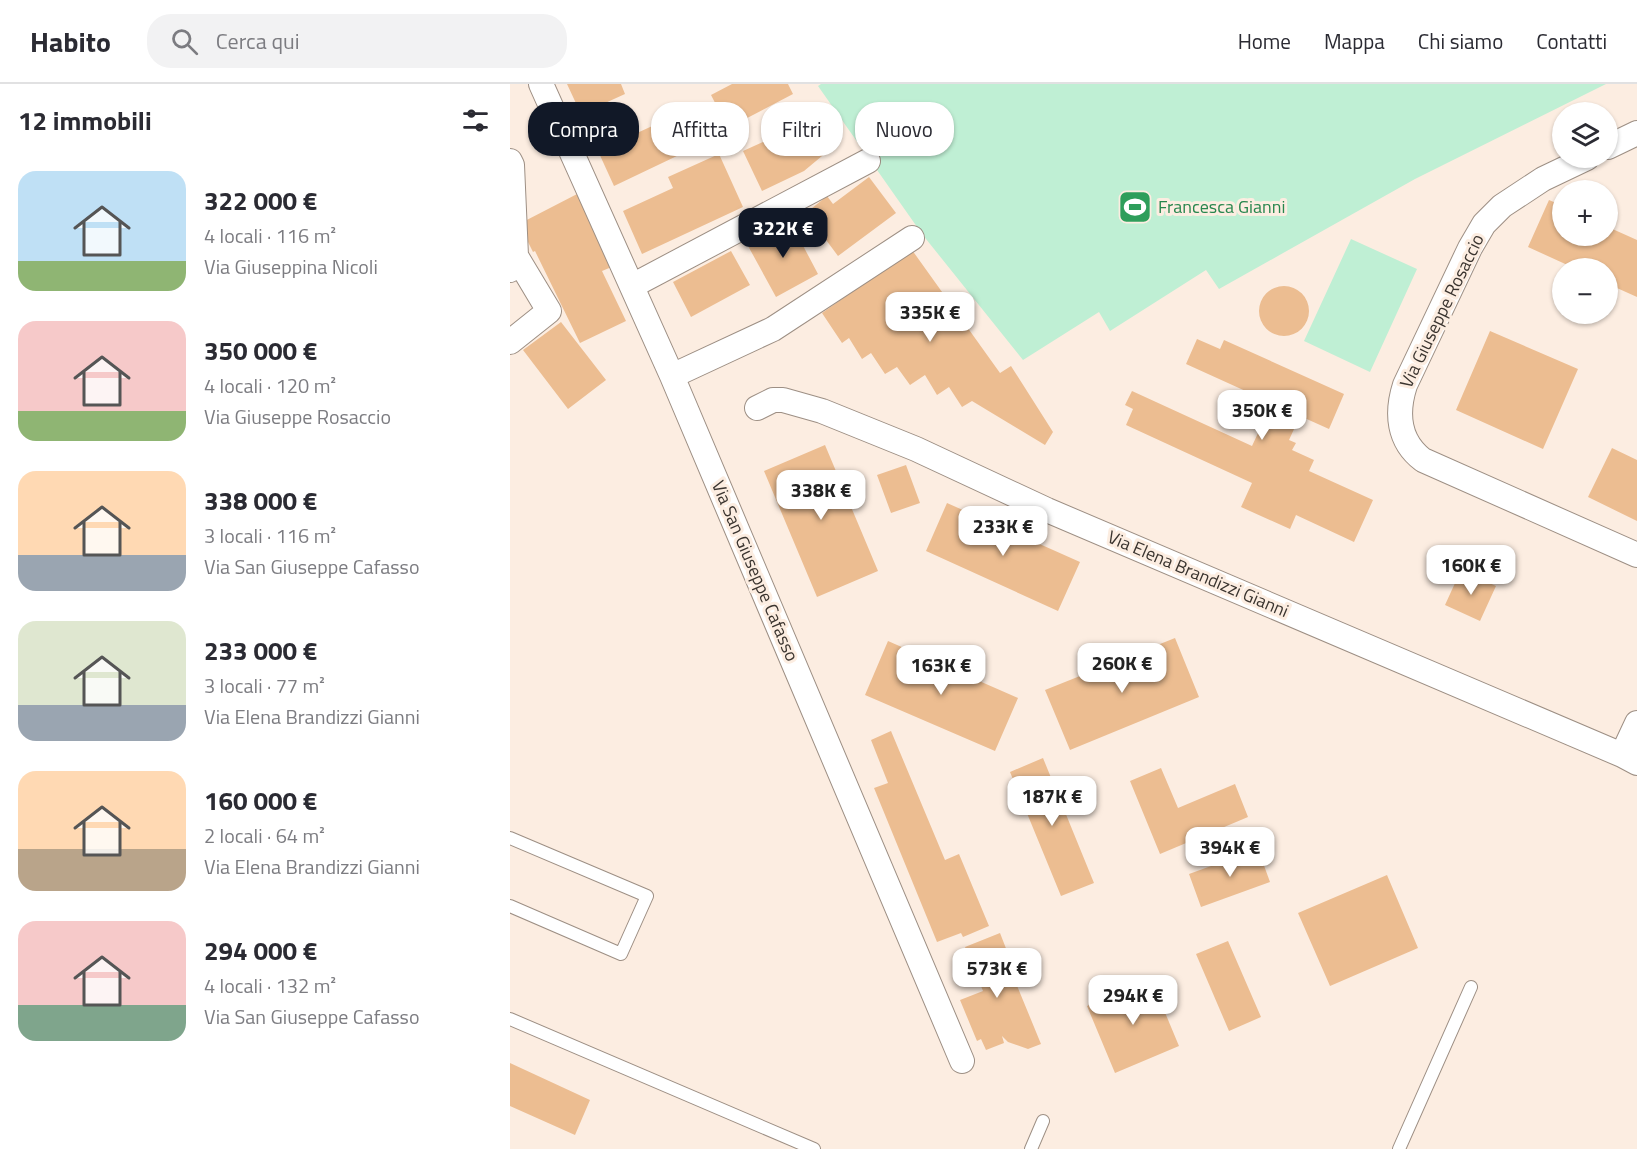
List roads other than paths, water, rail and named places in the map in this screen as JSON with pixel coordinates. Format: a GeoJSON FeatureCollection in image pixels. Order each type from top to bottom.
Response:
{"type":"FeatureCollection","features":[{"type":"Feature","properties":{"kind":"street","name":"Via San Giuseppe Cafasso"},"geometry":{"type":"LineString","coordinates":[[542,84],[672,376],[962,1061]]}},
{"type":"Feature","properties":{"kind":"street"},"geometry":{"type":"LineString","coordinates":[[1618,142],[1637,133]]}},
{"type":"Feature","properties":{"kind":"street"},"geometry":{"type":"LineString","coordinates":[[510,161],[512,165],[513,263],[549,311],[510,342]]}},
{"type":"Feature","properties":{"kind":"street"},"geometry":{"type":"LineString","coordinates":[[632,286],[868,161]]}},
{"type":"Feature","properties":{"kind":"street","name":"Via Giuseppe Rosaccio"},"geometry":{"type":"LineString","coordinates":[[1566,168],[1543,179],[1502,206],[1484,224],[1470,248],[1405,385],[1400,406],[1401,428],[1409,446],[1423,460],[1637,555]]}},
{"type":"Feature","properties":{"kind":"street"},"geometry":{"type":"LineString","coordinates":[[672,376],[773,329],[912,238]]}},
{"type":"Feature","properties":{"kind":"street","name":"Via Elena Brandizzi Gianni"},"geometry":{"type":"LineString","coordinates":[[757,408],[773,400],[783,400],[822,411],[916,448],[1047,510],[1630,759]]}},
{"type":"Feature","properties":{"kind":"street"},"geometry":{"type":"LineString","coordinates":[[1630,759],[1637,723]]}},
{"type":"Feature","properties":{"kind":"lane"},"geometry":{"type":"LineString","coordinates":[[510,838],[647,896],[621,954],[510,906]]}},
{"type":"Feature","properties":{"kind":"lane"},"geometry":{"type":"LineString","coordinates":[[1399,1149],[1471,987]]}},
{"type":"Feature","properties":{"kind":"lane"},"geometry":{"type":"LineString","coordinates":[[510,1019],[814,1149]]}},
{"type":"Feature","properties":{"kind":"lane"},"geometry":{"type":"LineString","coordinates":[[1031,1149],[1043,1121]]}},
{"type":"Feature","properties":{"kind":"place","name":"Francesca Gianni"},"geometry":{"type":"Point","coordinates":[1135,207]}}]}
